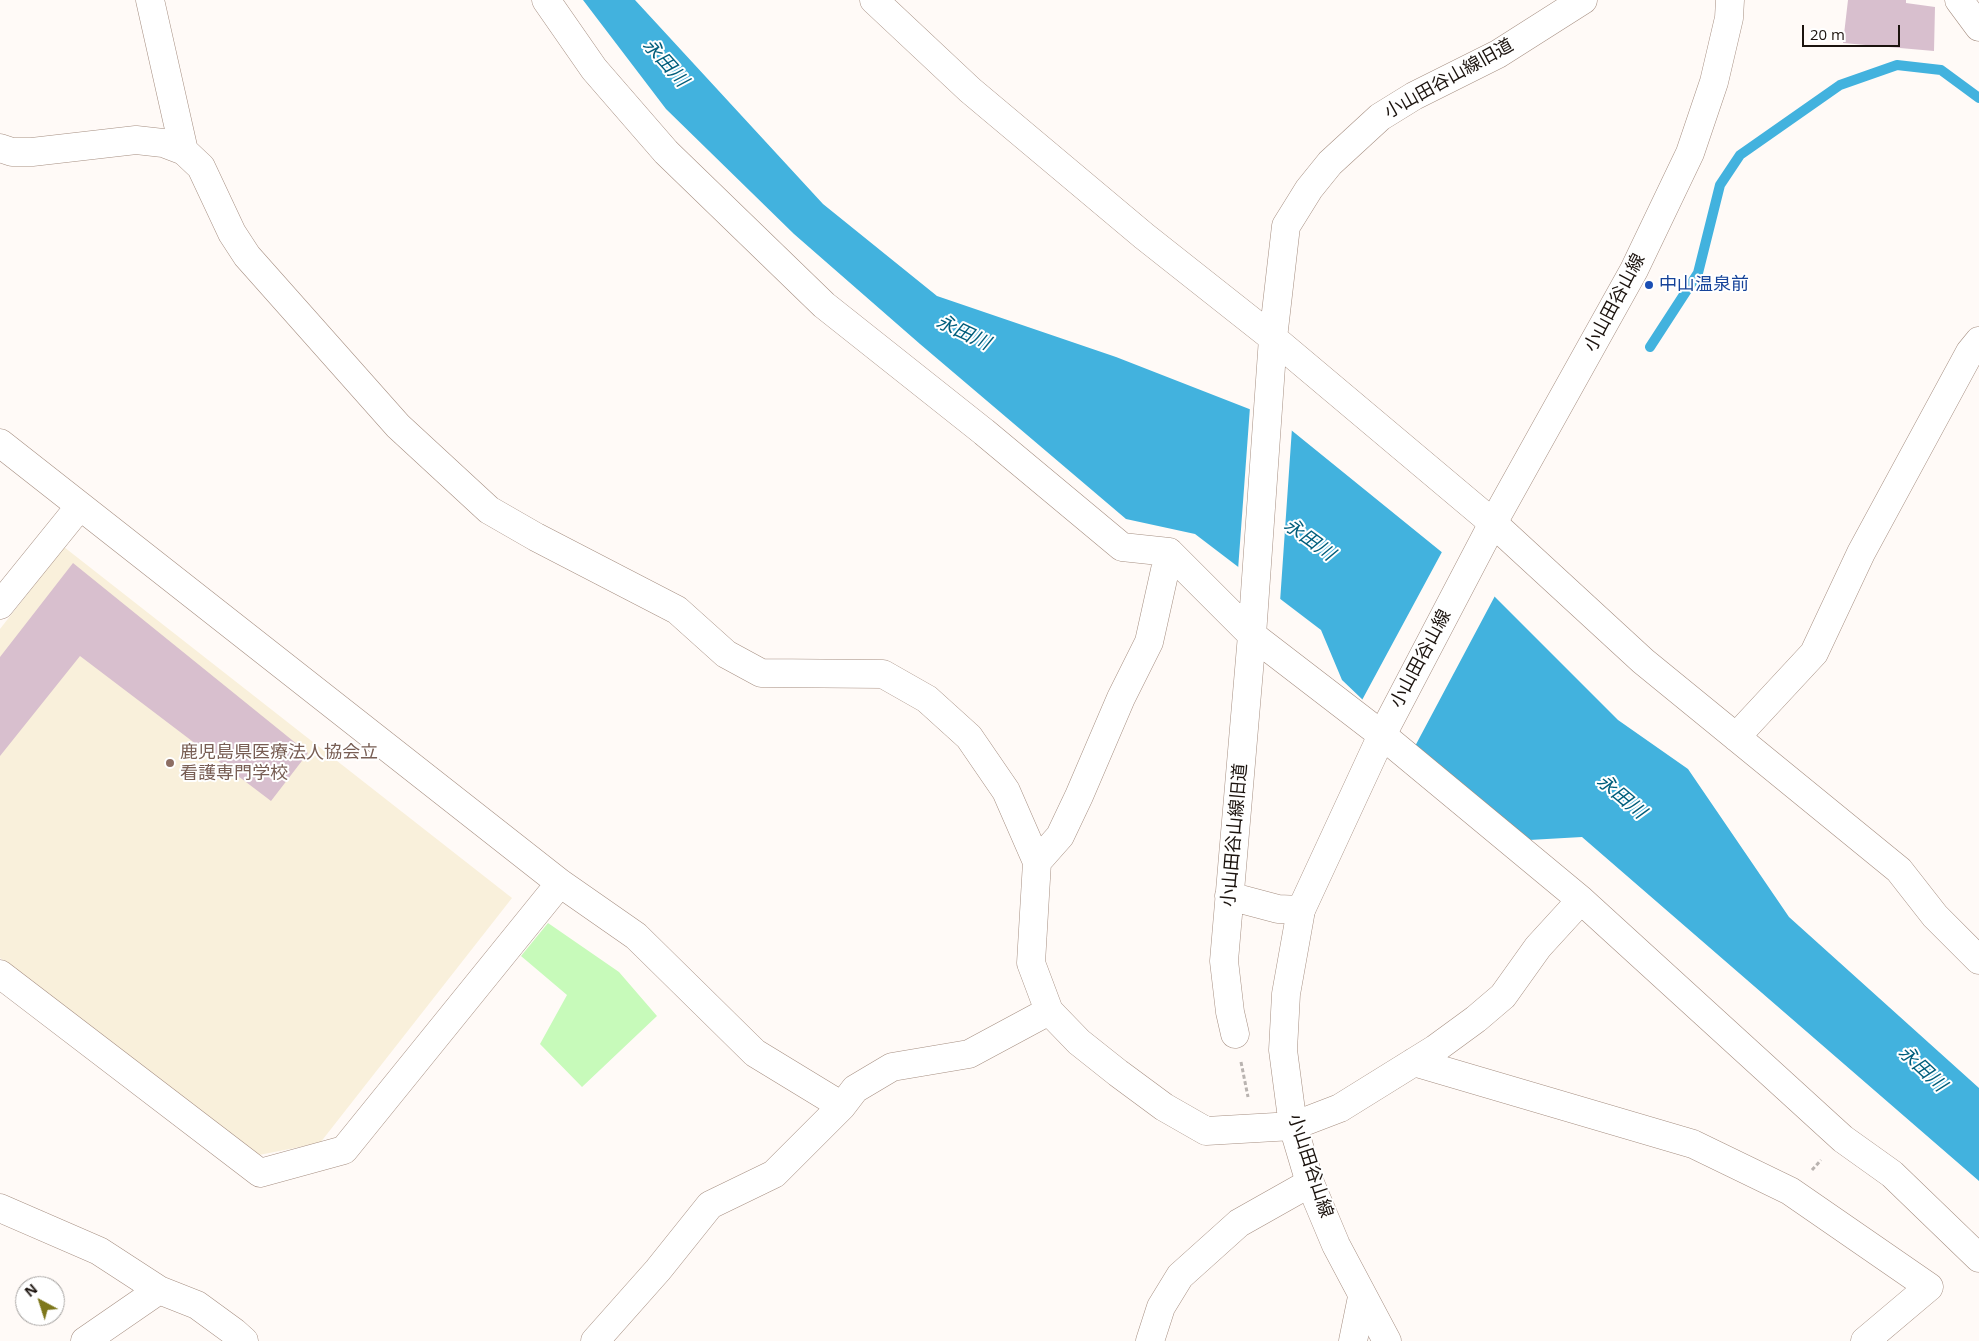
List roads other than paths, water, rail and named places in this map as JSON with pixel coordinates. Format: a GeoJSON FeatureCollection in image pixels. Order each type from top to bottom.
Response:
{"type":"FeatureCollection","features":[{"type":"Feature","properties":{"kind":"street"},"geometry":{"type":"LineString","coordinates":[[150,0],[184,151]]}},
{"type":"Feature","properties":{"kind":"street"},"geometry":{"type":"LineString","coordinates":[[546,0],[594,69],[666,152],[824,306],[984,432],[1122,547],[1169,552],[1252,635],[1382,735],[1582,900],[1843,1139],[1892,1174],[1979,1258]]}},
{"type":"Feature","properties":{"kind":"street"},"geometry":{"type":"LineString","coordinates":[[874,0],[970,90],[1144,236],[1273,338],[1493,523],[1643,661],[1899,870],[1935,916],[1979,960]]}},
{"type":"Feature","properties":{"kind":"street","name":"小山田谷山線旧道"},"geometry":{"type":"LineString","coordinates":[[1235,1034],[1230,1012],[1224,961],[1252,635],[1273,338],[1286,226],[1309,190],[1330,163],[1380,117],[1414,96],[1498,54],[1583,0]]}},
{"type":"Feature","properties":{"kind":"street","name":"小山田谷山線"},"geometry":{"type":"LineString","coordinates":[[1387,1341],[1336,1245],[1310,1183],[1293,1126],[1283,1050],[1286,994],[1301,910],[1382,735],[1493,523],[1634,270],[1690,153],[1714,82],[1729,18],[1730,0]]}},
{"type":"Feature","properties":{"kind":"street"},"geometry":{"type":"LineString","coordinates":[[1959,0],[1979,27]]}},
{"type":"Feature","properties":{"kind":"street"},"geometry":{"type":"LineString","coordinates":[[0,148],[12,152],[32,152],[136,140],[163,142],[184,151],[201,167],[232,233],[247,256],[398,426],[489,510],[536,537],[677,610],[726,654],[761,673],[883,674],[927,698],[969,737],[1006,791],[1037,862],[1031,963],[1049,1011],[1079,1042],[1118,1073],[1164,1107],[1206,1131],[1293,1126],[1340,1108],[1414,1062],[1476,1019],[1503,996],[1538,947],[1582,900]]}},
{"type":"Feature","properties":{"kind":"street"},"geometry":{"type":"LineString","coordinates":[[1736,737],[1814,654],[1861,553],[1970,352],[1979,341]]}},
{"type":"Feature","properties":{"kind":"street"},"geometry":{"type":"LineString","coordinates":[[0,444],[560,883],[636,936],[755,1053],[842,1106]]}},
{"type":"Feature","properties":{"kind":"street"},"geometry":{"type":"LineString","coordinates":[[0,605],[80,506]]}},
{"type":"Feature","properties":{"kind":"street"},"geometry":{"type":"LineString","coordinates":[[1037,862],[1060,836],[1121,698],[1150,642],[1169,552]]}},
{"type":"Feature","properties":{"kind":"street"},"geometry":{"type":"LineString","coordinates":[[0,974],[260,1173],[344,1150],[560,883]]}},
{"type":"Feature","properties":{"kind":"street"},"geometry":{"type":"LineString","coordinates":[[1229,896],[1278,909],[1301,910]]}},
{"type":"Feature","properties":{"kind":"street"},"geometry":{"type":"LineString","coordinates":[[595,1341],[658,1270],[710,1205],[774,1174],[842,1106],[855,1089],[892,1067],[969,1054],[1049,1011]]}},
{"type":"Feature","properties":{"kind":"street"},"geometry":{"type":"LineString","coordinates":[[1414,1062],[1693,1144],[1790,1191],[1929,1287],[1865,1341]]}},
{"type":"Feature","properties":{"kind":"street"},"geometry":{"type":"LineString","coordinates":[[1150,1341],[1161,1307],[1180,1276],[1239,1223],[1310,1183]]}},
{"type":"Feature","properties":{"kind":"street"},"geometry":{"type":"LineString","coordinates":[[0,1208],[99,1250],[159,1290],[197,1305],[244,1341]]}},
{"type":"Feature","properties":{"kind":"street"},"geometry":{"type":"LineString","coordinates":[[85,1341],[159,1290]]}},
{"type":"Feature","properties":{"kind":"street"},"geometry":{"type":"LineString","coordinates":[[1353,1341],[1362,1297]]}},
{"type":"Feature","properties":{"kind":"water","name":"永田川"},"geometry":{"type":"Polygon","coordinates":[[[583,0],[635,0],[823,204],[937,296],[1116,357],[1280,421],[1486,588],[1618,720],[1688,769],[1789,917],[1979,1088],[1979,1181],[1582,837],[1529,840],[1406,741],[1342,680],[1321,630],[1195,534],[1126,519],[794,234],[666,109],[583,0]]]}},
{"type":"Feature","properties":{"kind":"waterway"},"geometry":{"type":"LineString","coordinates":[[1650,347],[1698,273],[1720,185],[1740,155],[1840,85],[1897,65],[1941,70],[1979,98]]}},
{"type":"Feature","properties":{"kind":"place","name":"中山温泉前"},"geometry":{"type":"Point","coordinates":[1649,285]}},
{"type":"Feature","properties":{"kind":"place","name":"鹿児島県医療法人協会立 看護専門学校"},"geometry":{"type":"Point","coordinates":[170,763]}}]}
